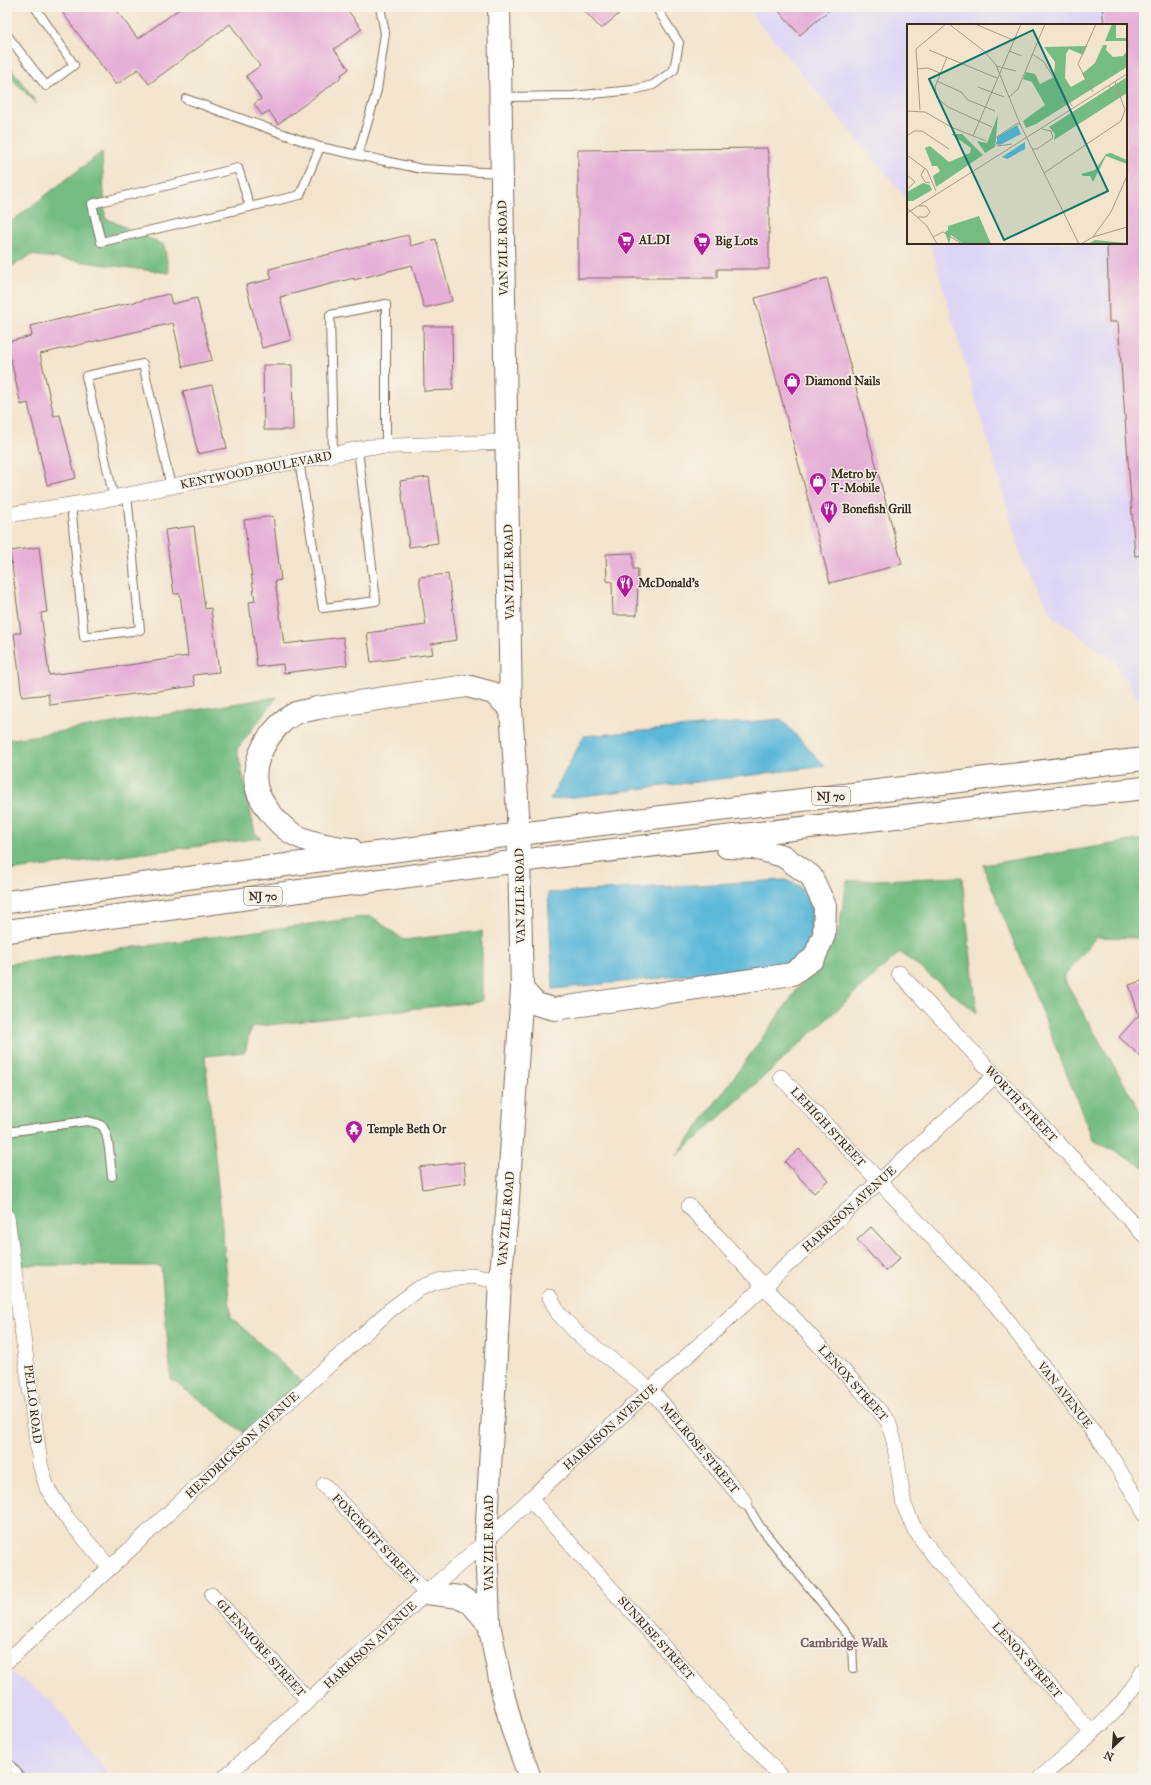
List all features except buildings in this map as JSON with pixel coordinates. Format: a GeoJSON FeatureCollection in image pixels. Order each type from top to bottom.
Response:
{"type":"FeatureCollection","features":[{"type":"Feature","properties":{"kind":"main road","name":"VAN ZILE ROAD"},"geometry":{"type":"LineString","coordinates":[[499,7],[508,442],[511,709],[519,834],[522,989],[507,1214],[500,1281],[486,1541],[490,1624],[503,1694],[512,1731],[530,1778]]}},
{"type":"Feature","properties":{"kind":"main road"},"geometry":{"type":"LineString","coordinates":[[380,852],[329,847],[290,832],[274,817],[259,794],[256,779],[258,758],[267,739],[279,725],[297,713],[317,708],[467,686],[493,693],[511,709]]}},
{"type":"Feature","properties":{"kind":"main road","name":"NJ 70"},"geometry":{"type":"LineString","coordinates":[[7,902],[519,834],[1144,759]]}},
{"type":"Feature","properties":{"kind":"main road","name":"NJ 70"},"geometry":{"type":"LineString","coordinates":[[7,931],[519,862],[1144,788]]}},
{"type":"Feature","properties":{"kind":"main road"},"geometry":{"type":"LineString","coordinates":[[522,989],[536,1004],[554,1009],[792,974],[814,958],[824,935],[825,906],[811,876],[783,856],[754,848],[678,843]]}},
{"type":"Feature","properties":{"kind":"main road"},"geometry":{"type":"LineString","coordinates":[[426,1593],[460,1597],[470,1602],[490,1624]]}},
{"type":"Feature","properties":{"kind":"street","name":"KENTWOOD BOULEVARD"},"geometry":{"type":"LineString","coordinates":[[7,515],[121,497],[358,449],[386,446],[508,442]]}},
{"type":"Feature","properties":{"kind":"street","name":"WORTH STREET"},"geometry":{"type":"LineString","coordinates":[[899,973],[1144,1235]]}},
{"type":"Feature","properties":{"kind":"street","name":"HARRISON AVENUE"},"geometry":{"type":"LineString","coordinates":[[226,1778],[426,1593],[486,1541],[530,1499],[995,1076]]}},
{"type":"Feature","properties":{"kind":"street","name":"LEHIGH STREET"},"geometry":{"type":"LineString","coordinates":[[781,1077],[975,1282]]}},
{"type":"Feature","properties":{"kind":"street","name":"LENOX STREET"},"geometry":{"type":"LineString","coordinates":[[689,1206],[888,1421],[894,1441],[904,1506],[915,1530],[938,1561],[1092,1733]]}},
{"type":"Feature","properties":{"kind":"street","name":"PELLO ROAD"},"geometry":{"type":"LineString","coordinates":[[7,1217],[40,1464],[45,1482],[47,1488],[66,1517],[110,1568]]}},
{"type":"Feature","properties":{"kind":"street","name":"HENDRICKSON AVENUE"},"geometry":{"type":"LineString","coordinates":[[7,1661],[390,1310],[418,1289],[438,1281],[471,1276],[500,1281]]}},
{"type":"Feature","properties":{"kind":"street","name":"VAN AVENUE"},"geometry":{"type":"LineString","coordinates":[[975,1282],[995,1304],[1106,1447],[1140,1504],[1144,1514]]}},
{"type":"Feature","properties":{"kind":"street","name":"MELROSE STREET"},"geometry":{"type":"LineString","coordinates":[[550,1297],[558,1313],[580,1336],[651,1390],[745,1502]]}},
{"type":"Feature","properties":{"kind":"street","name":"FOXCROFT STREET"},"geometry":{"type":"LineString","coordinates":[[324,1485],[426,1593]]}},
{"type":"Feature","properties":{"kind":"street","name":"SUNRISE STREET"},"geometry":{"type":"LineString","coordinates":[[530,1499],[782,1778]]}},
{"type":"Feature","properties":{"kind":"street","name":"GLENMORE STREET"},"geometry":{"type":"LineString","coordinates":[[212,1595],[309,1701]]}},
{"type":"Feature","properties":{"kind":"street"},"geometry":{"type":"LineString","coordinates":[[1040,1778],[1092,1733],[1133,1689],[1144,1669]]}},
{"type":"Feature","properties":{"kind":"lane"},"geometry":{"type":"LineString","coordinates":[[7,35],[46,86],[74,65],[35,7]]}},
{"type":"Feature","properties":{"kind":"lane"},"geometry":{"type":"LineString","coordinates":[[358,155],[377,90],[385,32],[380,7]]}},
{"type":"Feature","properties":{"kind":"lane"},"geometry":{"type":"LineString","coordinates":[[501,96],[573,96],[633,90],[653,86],[674,70],[679,43],[656,7]]}},
{"type":"Feature","properties":{"kind":"lane"},"geometry":{"type":"LineString","coordinates":[[186,99],[320,147],[422,169],[502,173]]}},
{"type":"Feature","properties":{"kind":"lane"},"geometry":{"type":"LineString","coordinates":[[250,207],[238,168],[92,204],[101,242],[250,207],[300,195],[320,147]]}},
{"type":"Feature","properties":{"kind":"lane"},"geometry":{"type":"LineString","coordinates":[[333,454],[330,315],[386,304],[386,446]]}},
{"type":"Feature","properties":{"kind":"lane"},"geometry":{"type":"LineString","coordinates":[[71,505],[84,637],[140,630],[121,497],[86,376],[143,364],[171,486]]}},
{"type":"Feature","properties":{"kind":"lane"},"geometry":{"type":"LineString","coordinates":[[299,461],[323,608],[376,601],[358,449]]}},
{"type":"Feature","properties":{"kind":"lane"},"geometry":{"type":"LineString","coordinates":[[7,1132],[87,1121],[96,1123],[102,1126],[106,1134],[112,1176]]}},
{"type":"Feature","properties":{"kind":"lane"},"geometry":{"type":"LineString","coordinates":[[745,1502],[761,1528],[852,1640],[853,1669]]}},
{"type":"Feature","properties":{"kind":"lane"},"geometry":{"type":"LineString","coordinates":[[7,1761],[19,1775],[17,1778]]}},
{"type":"Feature","properties":{"kind":"shaded area"},"geometry":{"type":"Polygon","coordinates":[[[746,7],[1144,7],[1144,709],[1114,661],[1054,617],[1024,565],[930,244],[1127,244],[1127,24],[907,24],[907,199],[746,7]]]}},
{"type":"Feature","properties":{"kind":"shaded area"},"geometry":{"type":"Polygon","coordinates":[[[1144,718],[1144,749],[1137,749],[1144,718]]]}},
{"type":"Feature","properties":{"kind":"shaded area"},"geometry":{"type":"Polygon","coordinates":[[[7,1670],[51,1700],[112,1778],[7,1778],[7,1670]]]}},
{"type":"Feature","properties":{"kind":"green space"},"geometry":{"type":"Polygon","coordinates":[[[7,62],[37,104],[7,74],[7,62]]]}},
{"type":"Feature","properties":{"kind":"green space"},"geometry":{"type":"Polygon","coordinates":[[[102,152],[105,218],[164,245],[169,273],[31,255],[7,269],[7,225],[102,152]]]}},
{"type":"Feature","properties":{"kind":"green space"},"geometry":{"type":"Polygon","coordinates":[[[277,697],[237,749],[255,833],[261,838],[7,871],[7,740],[277,697]]]}},
{"type":"Feature","properties":{"kind":"green space"},"geometry":{"type":"Polygon","coordinates":[[[1144,839],[1144,938],[1096,937],[1063,978],[1144,1118],[1144,1167],[1093,1140],[983,865],[1144,839]]]}},
{"type":"Feature","properties":{"kind":"green space"},"geometry":{"type":"Polygon","coordinates":[[[962,877],[977,1013],[900,952],[677,1156],[838,933],[847,881],[962,877]]]}},
{"type":"Feature","properties":{"kind":"green space"},"geometry":{"type":"Polygon","coordinates":[[[371,916],[404,940],[482,931],[482,1001],[251,1027],[245,1052],[205,1056],[231,1317],[303,1383],[247,1435],[171,1379],[161,1266],[7,1265],[7,964],[371,916]]]}},
{"type":"Feature","properties":{"kind":"water"},"geometry":{"type":"Polygon","coordinates":[[[781,719],[825,766],[550,800],[584,736],[781,719]]]}},
{"type":"Feature","properties":{"kind":"water"},"geometry":{"type":"Polygon","coordinates":[[[786,880],[799,886],[813,906],[811,934],[803,954],[785,965],[553,989],[548,893],[786,880]]]}},
{"type":"Feature","properties":{"kind":"place","name":"ALDI"},"geometry":{"type":"Point","coordinates":[626,255]}},
{"type":"Feature","properties":{"kind":"place","name":"Big Lots"},"geometry":{"type":"Point","coordinates":[702,256]}},
{"type":"Feature","properties":{"kind":"place","name":"Diamond Nails"},"geometry":{"type":"Point","coordinates":[792,396]}},
{"type":"Feature","properties":{"kind":"place","name":"Metro by T-Mobile"},"geometry":{"type":"Point","coordinates":[818,496]}},
{"type":"Feature","properties":{"kind":"place","name":"Bonefish Grill"},"geometry":{"type":"Point","coordinates":[829,524]}},
{"type":"Feature","properties":{"kind":"place","name":"McDonald's"},"geometry":{"type":"Point","coordinates":[625,598]}},
{"type":"Feature","properties":{"kind":"place","name":"Temple Beth Or"},"geometry":{"type":"Point","coordinates":[354,1144]}},
{"type":"Feature","properties":{"kind":"district","name":"Cambridge Walk"},"geometry":{"type":"Point","coordinates":[844,1642]}}]}
